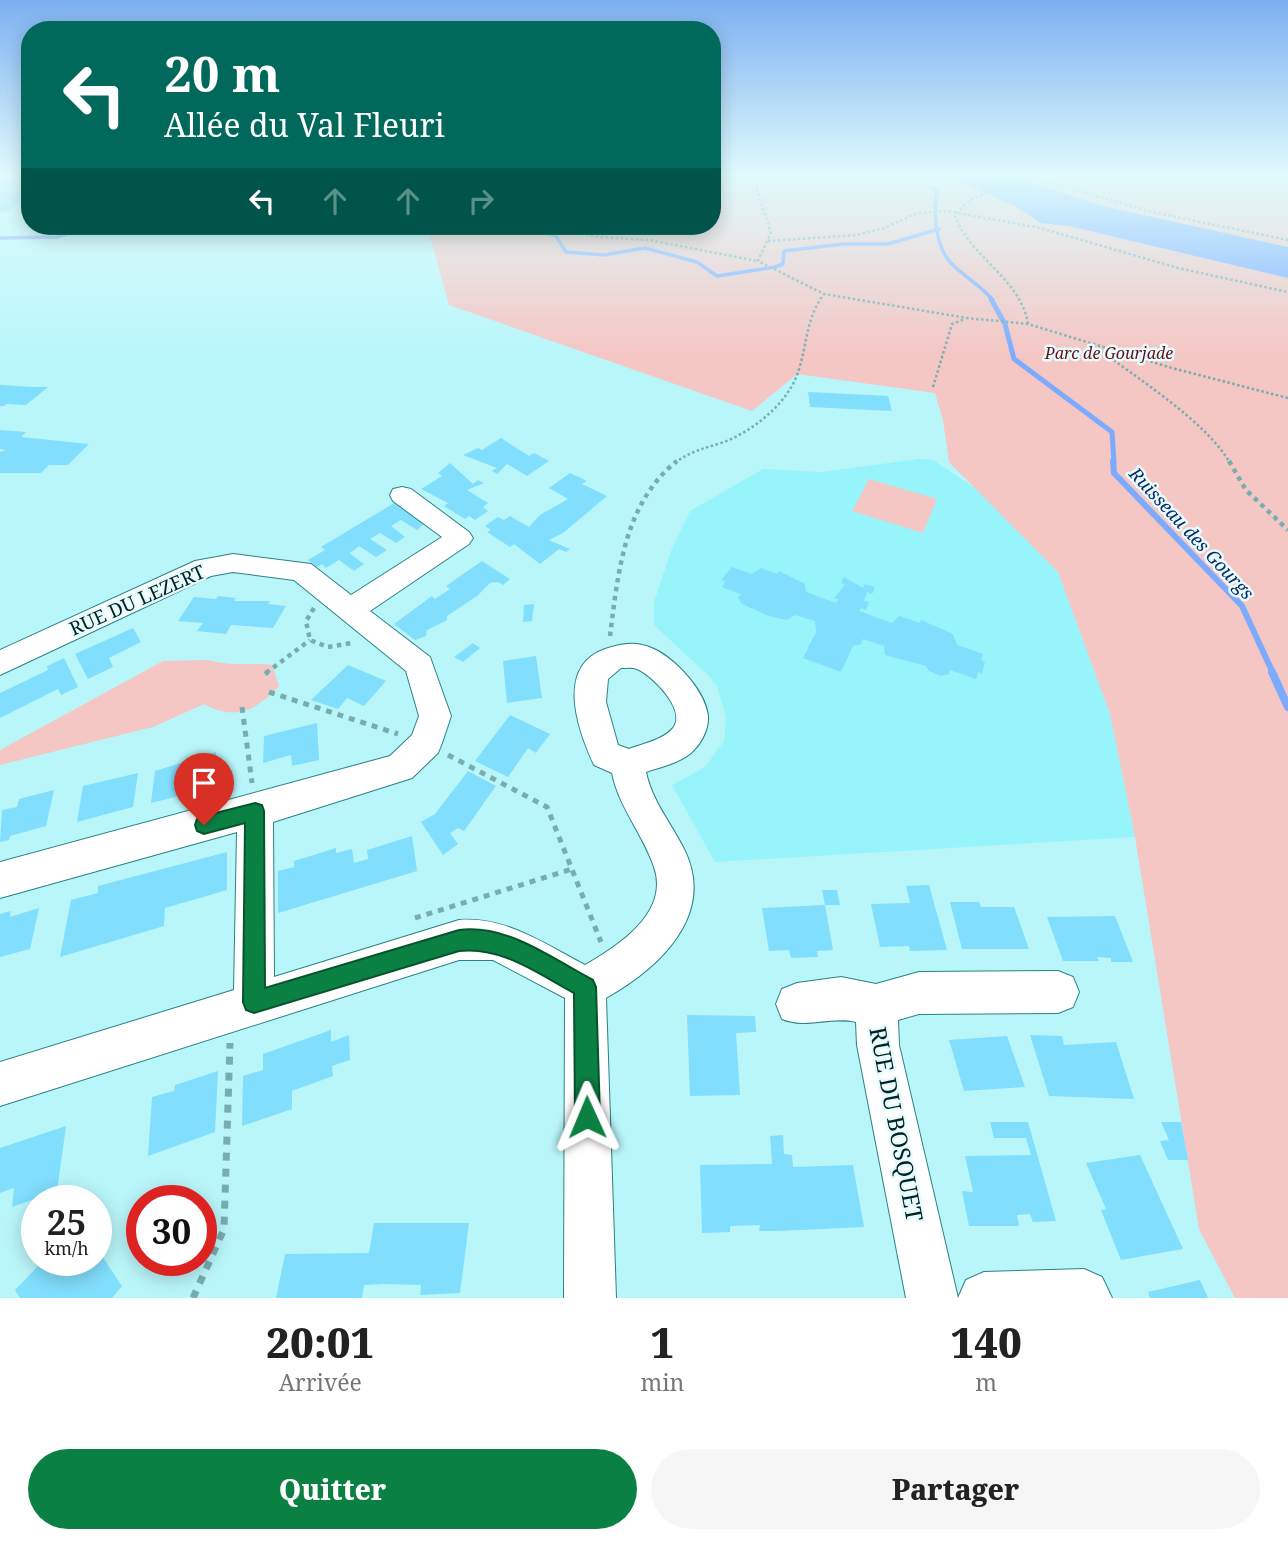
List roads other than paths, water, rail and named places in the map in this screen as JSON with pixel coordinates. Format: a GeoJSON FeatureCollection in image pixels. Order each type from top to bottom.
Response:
{"type":"FeatureCollection","features":[{"type":"Feature","properties":{"kind":"street"},"geometry":{"type":"LineString","coordinates":[[340,602],[460,538],[402,495]]}},
{"type":"Feature","properties":{"kind":"street","name":"RUE DU LEZERT"},"geometry":{"type":"LineString","coordinates":[[0,663],[205,568],[233,563],[302,571],[419,665],[435,716],[426,743],[400,768],[255,811]]}},
{"type":"Feature","properties":{"kind":"street"},"geometry":{"type":"LineString","coordinates":[[641,656],[663,671],[692,709],[692,725],[682,741],[628,764],[606,755],[593,724],[588,696],[596,672],[613,658],[641,656]]}},
{"type":"Feature","properties":{"kind":"street"},"geometry":{"type":"LineString","coordinates":[[599,980],[642,951],[664,928],[673,897],[673,866],[631,789],[628,764]]}},
{"type":"Feature","properties":{"kind":"street"},"geometry":{"type":"LineString","coordinates":[[0,880],[255,811],[242,1006]]}},
{"type":"Feature","properties":{"kind":"street"},"geometry":{"type":"LineString","coordinates":[[0,1084],[459,940],[478,938],[497,941],[599,980]]}},
{"type":"Feature","properties":{"kind":"street"},"geometry":{"type":"LineString","coordinates":[[590,1298],[599,980]]}},
{"type":"Feature","properties":{"kind":"street","name":"RUE DU BOSQUET"},"geometry":{"type":"LineString","coordinates":[[932,1298],[878,1045],[876,1005],[919,993],[1058,992]]}},
{"type":"Feature","properties":{"kind":"street"},"geometry":{"type":"LineString","coordinates":[[796,1004],[841,998],[876,1005]]}},
{"type":"Feature","properties":{"kind":"street"},"geometry":{"type":"LineString","coordinates":[[984,1298],[1084,1295],[1086,1298]]}},
{"type":"Feature","properties":{"kind":"waterway"},"geometry":{"type":"LineString","coordinates":[[0,238],[63,235]]}},
{"type":"Feature","properties":{"kind":"waterway"},"geometry":{"type":"LineString","coordinates":[[553,235],[566,252],[604,255],[645,248],[697,262],[717,276],[775,267],[783,264],[784,251],[843,244],[888,244],[920,235]]}},
{"type":"Feature","properties":{"kind":"waterway","name":"Ruisseau des Gourgs"},"geometry":{"type":"LineString","coordinates":[[938,235],[948,260],[993,300]]}},
{"type":"Feature","properties":{"kind":"waterway","name":"Ruisseau des Gourgs"},"geometry":{"type":"LineString","coordinates":[[991,299],[1005,324],[1014,359],[1112,432],[1114,463]]}},
{"type":"Feature","properties":{"kind":"waterway","name":"Ruisseau des Gourgs"},"geometry":{"type":"LineString","coordinates":[[1113,461],[1114,473],[1242,606],[1273,673]]}},
{"type":"Feature","properties":{"kind":"waterway","name":"Ruisseau des Gourgs"},"geometry":{"type":"LineString","coordinates":[[1272,672],[1288,707]]}},
{"type":"Feature","properties":{"kind":"park label","name":"Parc de Gourjade"},"geometry":{"type":"Point","coordinates":[1109,353]}}]}
